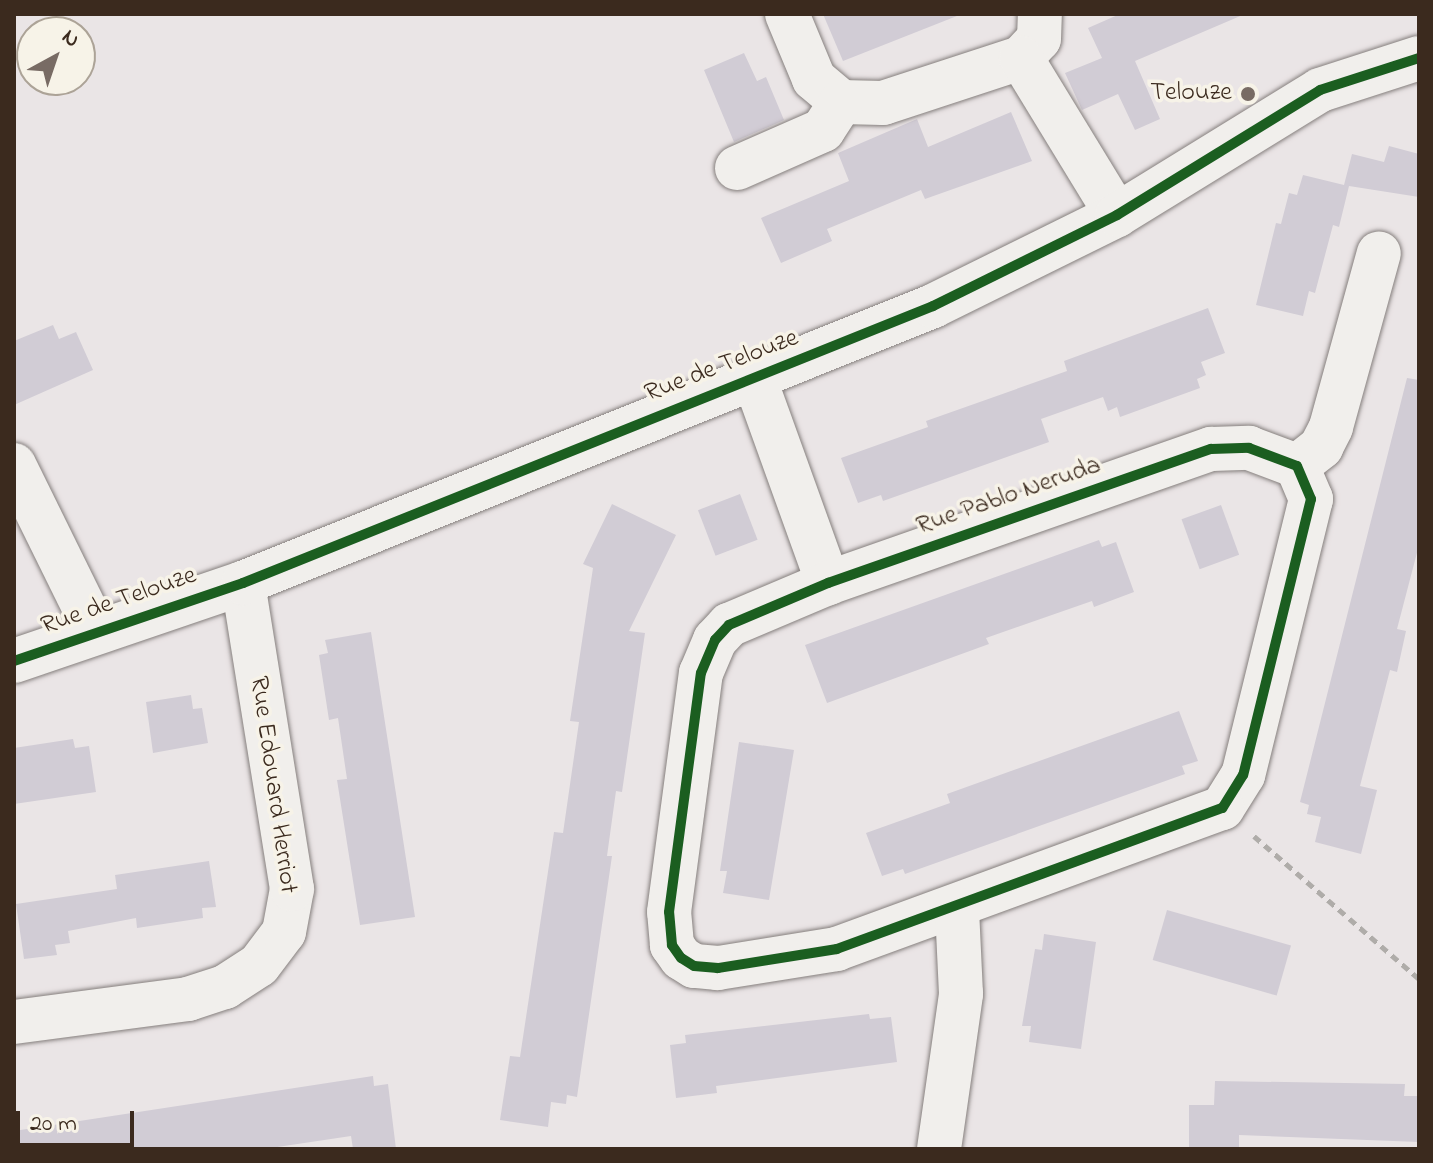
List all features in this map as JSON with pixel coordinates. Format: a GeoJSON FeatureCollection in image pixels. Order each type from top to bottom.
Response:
{"type":"FeatureCollection","features":[{"type":"Feature","properties":{"kind":"street"},"geometry":{"type":"LineString","coordinates":[[737,168],[823,130],[827,91],[787,14]]}},
{"type":"Feature","properties":{"kind":"street"},"geometry":{"type":"LineString","coordinates":[[827,91],[883,103],[1021,58],[1039,39],[1040,14]]}},
{"type":"Feature","properties":{"kind":"street"},"geometry":{"type":"LineString","coordinates":[[1021,58],[1117,215]]}},
{"type":"Feature","properties":{"kind":"street","name":"Rue de Telouze"},"geometry":{"type":"LineString","coordinates":[[14,661],[243,583],[933,306],[1117,215],[1320,90],[1419,58]]}},
{"type":"Feature","properties":{"kind":"street"},"geometry":{"type":"LineString","coordinates":[[1222,808],[1243,775],[1309,515],[1309,487],[1297,466],[1321,447],[1331,427],[1379,253]]}},
{"type":"Feature","properties":{"kind":"street"},"geometry":{"type":"LineString","coordinates":[[755,380],[828,583]]}},
{"type":"Feature","properties":{"kind":"street","name":"Rue Pablo Neruda"},"geometry":{"type":"LineString","coordinates":[[1222,808],[957,909],[796,958],[706,968],[681,958],[672,945],[669,912],[707,655],[729,625],[828,583],[1211,449],[1249,448],[1297,466]]}},
{"type":"Feature","properties":{"kind":"street"},"geometry":{"type":"LineString","coordinates":[[14,465],[96,632]]}},
{"type":"Feature","properties":{"kind":"street","name":"Rue Edouard Herriot"},"geometry":{"type":"LineString","coordinates":[[14,1022],[188,999],[225,987],[259,965],[284,932],[292,889],[243,583]]}},
{"type":"Feature","properties":{"kind":"street"},"geometry":{"type":"LineString","coordinates":[[939,1149],[961,994],[957,909]]}},
{"type":"Feature","properties":{"kind":"path"},"geometry":{"type":"LineString","coordinates":[[1222,808],[1419,979]]}},
{"type":"Feature","properties":{"kind":"building"},"geometry":{"type":"Polygon","coordinates":[[[823,14],[962,14],[843,61],[823,14]]]}},
{"type":"Feature","properties":{"kind":"building"},"geometry":{"type":"Polygon","coordinates":[[[1120,14],[1245,14],[1135,61],[1160,119],[1135,130],[1118,94],[1082,110],[1065,73],[1102,58],[1088,28],[1120,14]]]}},
{"type":"Feature","properties":{"kind":"building"},"geometry":{"type":"Polygon","coordinates":[[[744,53],[757,81],[766,77],[784,120],[734,142],[704,70],[744,53]]]}},
{"type":"Feature","properties":{"kind":"building"},"geometry":{"type":"Polygon","coordinates":[[[1011,112],[1032,161],[925,199],[921,190],[827,229],[832,241],[781,263],[761,218],[849,181],[838,153],[917,119],[928,147],[1011,112]]]}},
{"type":"Feature","properties":{"kind":"building"},"geometry":{"type":"Polygon","coordinates":[[[1389,146],[1419,154],[1419,197],[1349,186],[1339,227],[1333,225],[1315,293],[1309,291],[1303,316],[1256,305],[1276,223],[1281,224],[1289,193],[1297,195],[1303,175],[1344,185],[1352,154],[1384,162],[1389,146]]]}},
{"type":"Feature","properties":{"kind":"building"},"geometry":{"type":"Polygon","coordinates":[[[1208,308],[1225,353],[1201,362],[1206,375],[1197,379],[1200,388],[1120,417],[1117,407],[1108,411],[1103,397],[1041,419],[1049,442],[883,501],[881,495],[858,503],[841,458],[928,427],[926,421],[1067,371],[1064,361],[1208,308]]]}},
{"type":"Feature","properties":{"kind":"building"},"geometry":{"type":"Polygon","coordinates":[[[53,325],[59,339],[76,332],[93,370],[14,405],[14,341],[53,325]]]}},
{"type":"Feature","properties":{"kind":"building"},"geometry":{"type":"Polygon","coordinates":[[[1407,378],[1419,380],[1419,545],[1397,629],[1406,631],[1397,672],[1390,670],[1360,786],[1377,790],[1361,854],[1315,842],[1321,817],[1307,814],[1309,805],[1300,802],[1407,378]]]}},
{"type":"Feature","properties":{"kind":"building"},"geometry":{"type":"Polygon","coordinates":[[[740,494],[758,540],[716,556],[698,510],[740,494]]]}},
{"type":"Feature","properties":{"kind":"building"},"geometry":{"type":"Polygon","coordinates":[[[612,504],[676,535],[629,631],[645,633],[622,792],[616,791],[607,856],[612,856],[577,1097],[567,1095],[566,1104],[551,1102],[548,1127],[500,1120],[510,1056],[520,1057],[554,832],[563,833],[579,722],[570,721],[593,568],[583,564],[612,504]]]}},
{"type":"Feature","properties":{"kind":"building"},"geometry":{"type":"Polygon","coordinates":[[[1221,505],[1239,555],[1200,569],[1182,519],[1221,505]]]}},
{"type":"Feature","properties":{"kind":"building"},"geometry":{"type":"Polygon","coordinates":[[[1099,540],[1102,547],[1116,542],[1134,592],[1094,607],[1092,601],[986,638],[989,644],[827,703],[805,645],[1099,540]]]}},
{"type":"Feature","properties":{"kind":"building"},"geometry":{"type":"Polygon","coordinates":[[[371,632],[415,917],[360,925],[337,780],[347,779],[338,718],[329,720],[319,655],[328,653],[325,640],[371,632]]]}},
{"type":"Feature","properties":{"kind":"building"},"geometry":{"type":"Polygon","coordinates":[[[191,695],[193,709],[202,708],[208,743],[153,753],[146,702],[191,695]]]}},
{"type":"Feature","properties":{"kind":"building"},"geometry":{"type":"Polygon","coordinates":[[[1179,711],[1198,761],[1182,766],[1185,774],[905,874],[903,869],[882,876],[866,833],[950,803],[947,794],[1179,711]]]}},
{"type":"Feature","properties":{"kind":"building"},"geometry":{"type":"Polygon","coordinates":[[[73,739],[75,748],[89,746],[96,792],[14,804],[14,748],[73,739]]]}},
{"type":"Feature","properties":{"kind":"building"},"geometry":{"type":"Polygon","coordinates":[[[739,742],[794,750],[769,900],[723,893],[727,871],[720,871],[739,742]]]}},
{"type":"Feature","properties":{"kind":"building"},"geometry":{"type":"Polygon","coordinates":[[[209,861],[216,907],[202,908],[203,918],[137,928],[136,918],[68,931],[70,943],[55,945],[57,955],[24,959],[16,904],[117,889],[115,875],[209,861]]]}},
{"type":"Feature","properties":{"kind":"building"},"geometry":{"type":"Polygon","coordinates":[[[1167,910],[1291,946],[1277,996],[1153,960],[1167,910]]]}},
{"type":"Feature","properties":{"kind":"building"},"geometry":{"type":"Polygon","coordinates":[[[1044,934],[1096,942],[1081,1049],[1029,1042],[1031,1026],[1022,1026],[1035,949],[1042,950],[1044,934]]]}},
{"type":"Feature","properties":{"kind":"building"},"geometry":{"type":"Polygon","coordinates":[[[869,1014],[870,1019],[891,1017],[897,1062],[716,1086],[717,1093],[676,1098],[670,1045],[686,1043],[685,1035],[869,1014]]]}},
{"type":"Feature","properties":{"kind":"building"},"geometry":{"type":"Polygon","coordinates":[[[373,1076],[374,1086],[388,1084],[396,1149],[353,1149],[351,1136],[264,1149],[14,1149],[14,1131],[373,1076]]]}},
{"type":"Feature","properties":{"kind":"building"},"geometry":{"type":"Polygon","coordinates":[[[1215,1081],[1405,1084],[1404,1096],[1419,1096],[1419,1142],[1239,1135],[1239,1149],[1189,1149],[1189,1105],[1214,1105],[1215,1081]]]}},
{"type":"Feature","properties":{"kind":"cycle path"},"geometry":{"type":"LineString","coordinates":[[14,661],[243,583],[933,306],[1117,215],[1320,90],[1419,58]]}},
{"type":"Feature","properties":{"kind":"cycle path"},"geometry":{"type":"LineString","coordinates":[[1249,448],[1297,466],[1311,499],[1243,775],[1222,808],[837,949],[718,968],[694,966],[681,958],[672,945],[669,912],[701,673],[715,640],[729,625],[828,583],[1211,449],[1249,448]]}},
{"type":"Feature","properties":{"kind":"place","name":"Telouze"},"geometry":{"type":"Point","coordinates":[1248,94]}}]}
